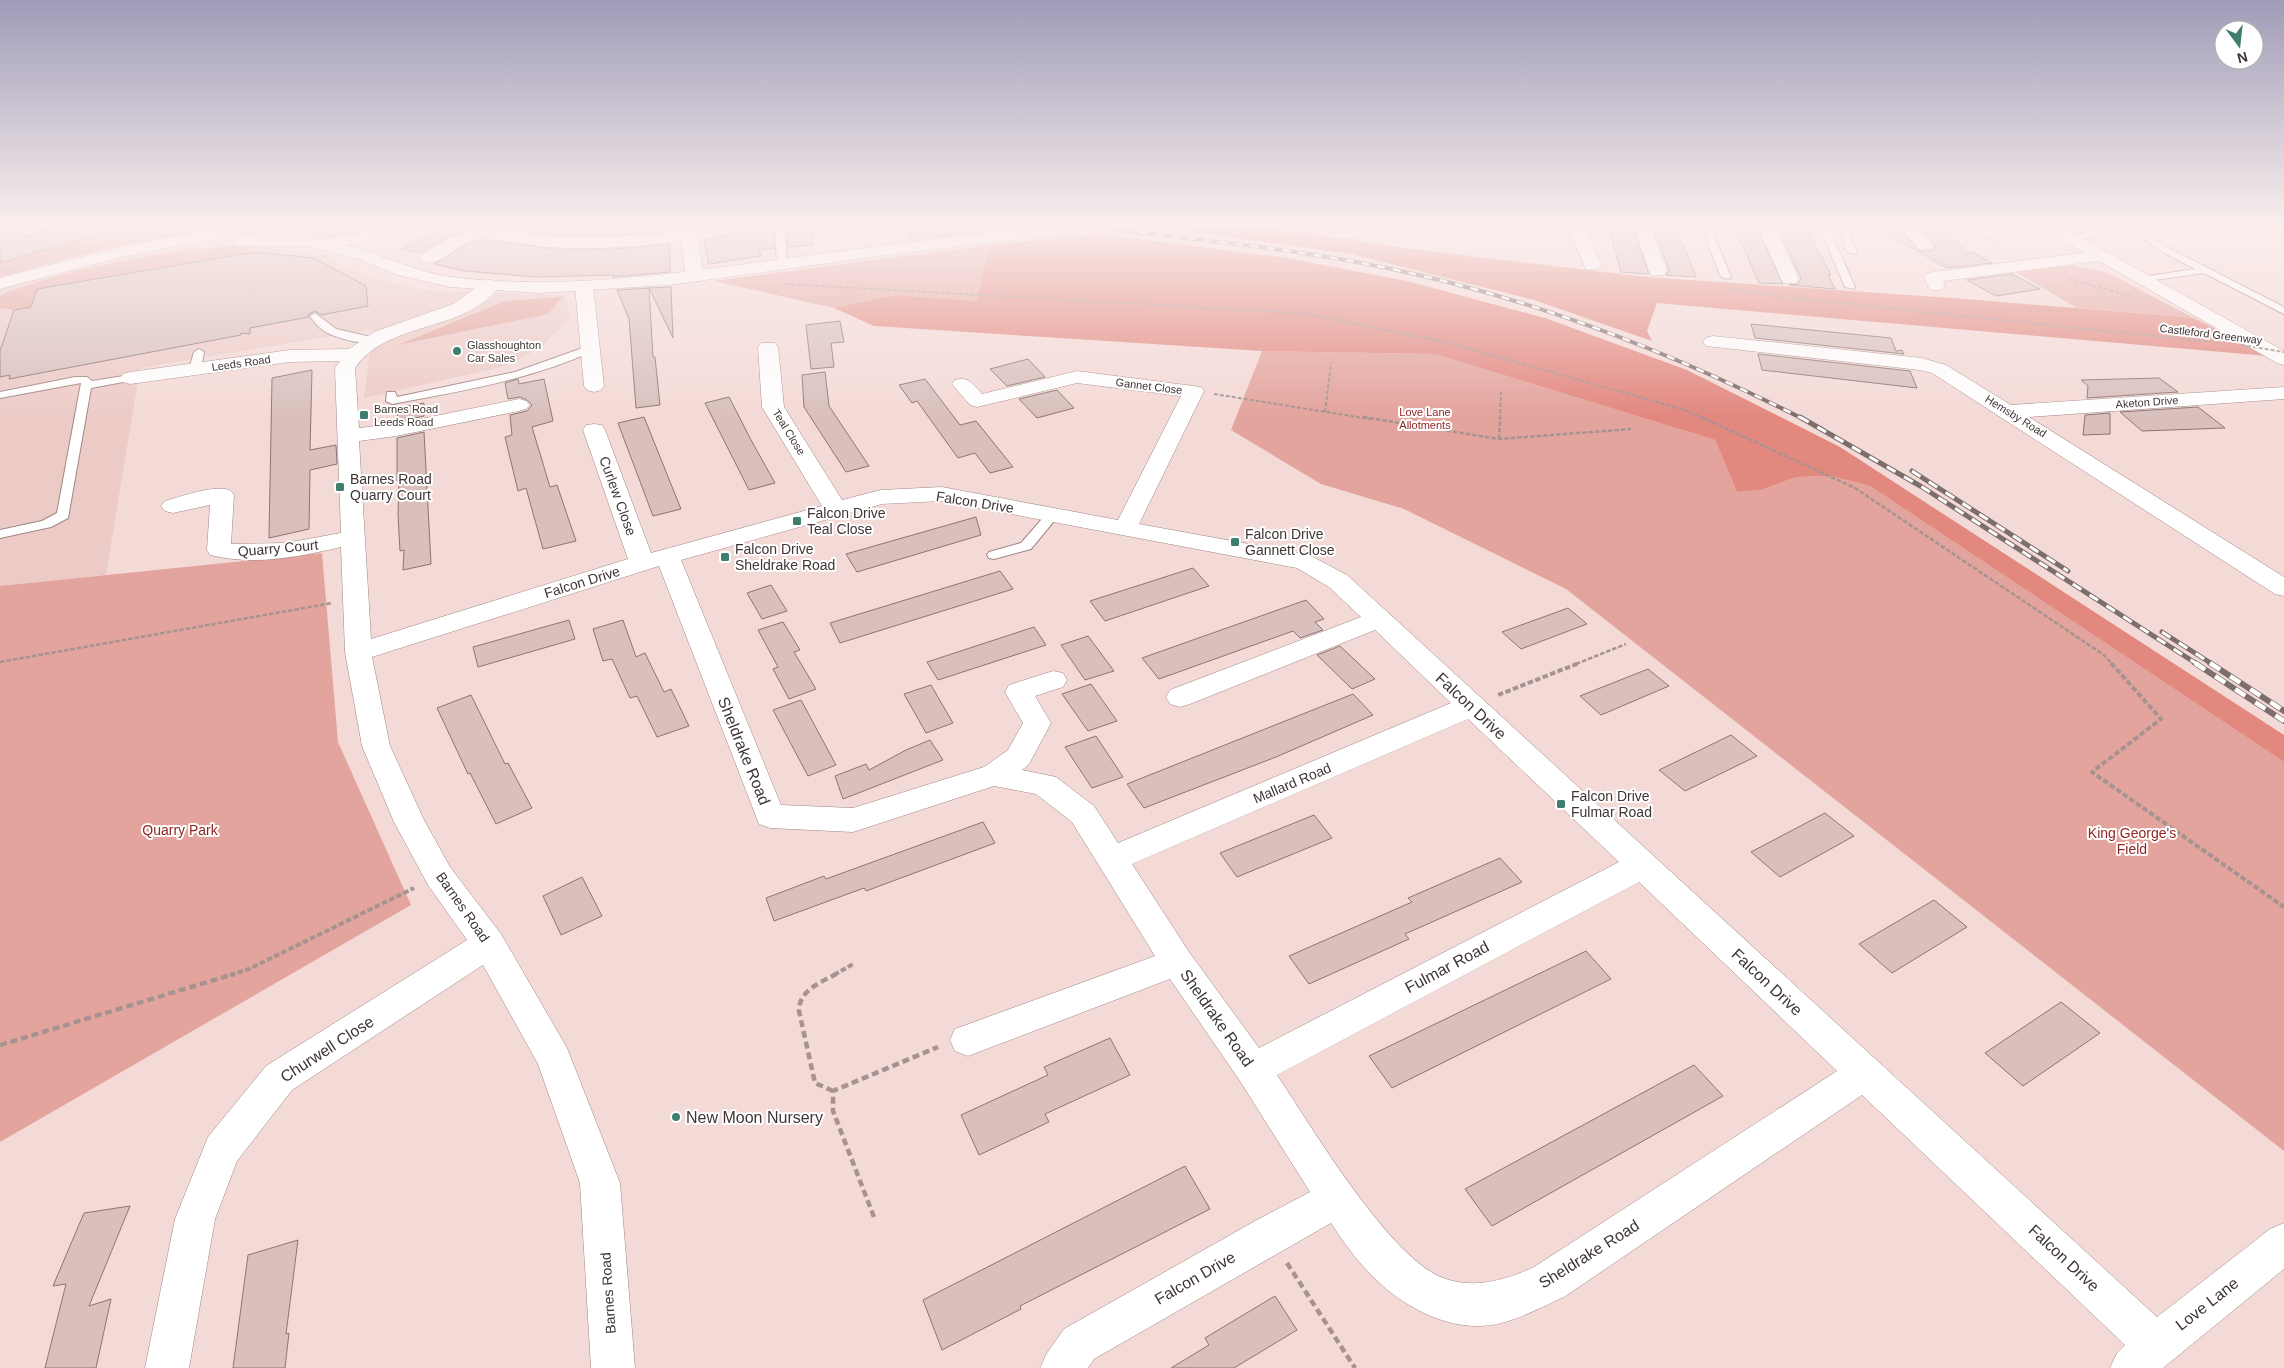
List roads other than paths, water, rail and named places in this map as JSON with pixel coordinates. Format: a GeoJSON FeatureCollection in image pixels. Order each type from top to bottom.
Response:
{"type":"FeatureCollection","features":[{"type":"Feature","properties":{"kind":"street"},"geometry":{"type":"LineString","coordinates":[[362,348],[461,307],[488,288]]}},
{"type":"Feature","properties":{"kind":"street"},"geometry":{"type":"LineString","coordinates":[[584,288],[594,386]]}},
{"type":"Feature","properties":{"kind":"street"},"geometry":{"type":"LineString","coordinates":[[2157,288],[2284,358]]}},
{"type":"Feature","properties":{"kind":"street","name":"Hemsby Road"},"geometry":{"type":"LineString","coordinates":[[1713,342],[1922,364],[1939,369],[2284,588]]}},
{"type":"Feature","properties":{"kind":"street","name":"Teal Close"},"geometry":{"type":"LineString","coordinates":[[789,344],[759,348],[772,407],[836,509]]}},
{"type":"Feature","properties":{"kind":"street","name":"Leeds Road"},"geometry":{"type":"LineString","coordinates":[[130,378],[197,361],[290,356],[362,348]]}},
{"type":"Feature","properties":{"kind":"street","name":"Barnes Road"},"geometry":{"type":"LineString","coordinates":[[362,348],[345,368],[351,538],[358,652],[376,746],[409,822],[439,876],[489,944],[554,1059],[600,1183],[613,1368]]}},
{"type":"Feature","properties":{"kind":"street","name":"Gannet Close"},"geometry":{"type":"LineString","coordinates":[[962,384],[977,401],[1077,377],[1194,391],[1125,529]]}},
{"type":"Feature","properties":{"kind":"street","name":"Aketon Drive"},"geometry":{"type":"LineString","coordinates":[[2009,412],[2284,393]]}},
{"type":"Feature","properties":{"kind":"street"},"geometry":{"type":"LineString","coordinates":[[348,436],[396,430],[486,402],[519,405]]}},
{"type":"Feature","properties":{"kind":"street","name":"Curlew Close"},"geometry":{"type":"LineString","coordinates":[[594,430],[654,560]]}},
{"type":"Feature","properties":{"kind":"street","name":"Falcon Drive"},"geometry":{"type":"LineString","coordinates":[[358,652],[654,560],[881,497],[942,494],[1304,562],[1338,581],[1864,1072],[2144,1356]]}},
{"type":"Feature","properties":{"kind":"street","name":"Quarry Court"},"geometry":{"type":"LineString","coordinates":[[172,506],[222,495],[219,550],[232,553],[281,551],[351,538]]}},
{"type":"Feature","properties":{"kind":"street","name":"Sheldrake Road"},"geometry":{"type":"LineString","coordinates":[[654,560],[770,816],[853,820],[994,774],[1045,785],[1084,814],[1178,962],[1253,1069],[1337,1199],[1377,1252],[1409,1282],[1439,1299],[1478,1305],[1514,1298],[1549,1282],[1864,1072]]}},
{"type":"Feature","properties":{"kind":"street"},"geometry":{"type":"LineString","coordinates":[[1180,697],[1379,620]]}},
{"type":"Feature","properties":{"kind":"street"},"geometry":{"type":"LineString","coordinates":[[994,774],[1019,757],[1036,723],[1019,692],[1053,680]]}},
{"type":"Feature","properties":{"kind":"street","name":"Mallard Road"},"geometry":{"type":"LineString","coordinates":[[1112,859],[1472,706]]}},
{"type":"Feature","properties":{"kind":"street","name":"Fulmar Road"},"geometry":{"type":"LineString","coordinates":[[1253,1069],[1642,865]]}},
{"type":"Feature","properties":{"kind":"street","name":"Churwell Close"},"geometry":{"type":"LineString","coordinates":[[167,1368],[195,1218],[222,1150],[280,1078],[489,944]]}},
{"type":"Feature","properties":{"kind":"street"},"geometry":{"type":"LineString","coordinates":[[968,1040],[1178,962]]}},
{"type":"Feature","properties":{"kind":"street","name":"Falcon Drive"},"geometry":{"type":"LineString","coordinates":[[1062,1368],[1079,1344],[1269,1235],[1337,1199]]}},
{"type":"Feature","properties":{"kind":"street","name":"Love Lane"},"geometry":{"type":"LineString","coordinates":[[2144,1356],[2284,1244]]}},
{"type":"Feature","properties":{"kind":"lane"},"geometry":{"type":"LineString","coordinates":[[2240,288],[2284,311]]}},
{"type":"Feature","properties":{"kind":"lane"},"geometry":{"type":"LineString","coordinates":[[315,316],[318,322],[362,348]]}},
{"type":"Feature","properties":{"kind":"lane"},"geometry":{"type":"LineString","coordinates":[[391,394],[392,401],[508,377],[559,362],[591,348]]}},
{"type":"Feature","properties":{"kind":"lane"},"geometry":{"type":"LineString","coordinates":[[86,386],[130,378]]}},
{"type":"Feature","properties":{"kind":"lane"},"geometry":{"type":"LineString","coordinates":[[0,395],[83,379],[87,380],[62,515],[46,524],[0,534]]}},
{"type":"Feature","properties":{"kind":"lane"},"geometry":{"type":"LineString","coordinates":[[994,555],[1026,546],[1053,515]]}},
{"type":"Feature","properties":{"kind":"railway"},"geometry":{"type":"LineString","coordinates":[[1469,288],[1548,311],[1652,350],[1703,371],[1803,419]]}},
{"type":"Feature","properties":{"kind":"railway"},"geometry":{"type":"LineString","coordinates":[[1800,417],[1922,487],[2197,664]]}},
{"type":"Feature","properties":{"kind":"railway"},"geometry":{"type":"LineString","coordinates":[[1912,471],[2068,571]]}},
{"type":"Feature","properties":{"kind":"railway"},"geometry":{"type":"LineString","coordinates":[[2162,632],[2212,664]]}},
{"type":"Feature","properties":{"kind":"railway"},"geometry":{"type":"LineString","coordinates":[[2195,663],[2284,721]]}},
{"type":"Feature","properties":{"kind":"railway"},"geometry":{"type":"LineString","coordinates":[[2210,663],[2284,711]]}},
{"type":"Feature","properties":{"kind":"place","name":"Glasshoughton Car Sales"},"geometry":{"type":"Point","coordinates":[457,351]}},
{"type":"Feature","properties":{"kind":"place","name":"Barnes Road Leeds Road"},"geometry":{"type":"Point","coordinates":[364,415]}},
{"type":"Feature","properties":{"kind":"place","name":"Barnes Road Quarry Court"},"geometry":{"type":"Point","coordinates":[340,487]}},
{"type":"Feature","properties":{"kind":"place","name":"Falcon Drive Teal Close"},"geometry":{"type":"Point","coordinates":[797,521]}},
{"type":"Feature","properties":{"kind":"place","name":"Falcon Drive Gannett Close"},"geometry":{"type":"Point","coordinates":[1235,542]}},
{"type":"Feature","properties":{"kind":"place","name":"Falcon Drive Sheldrake Road"},"geometry":{"type":"Point","coordinates":[725,557]}},
{"type":"Feature","properties":{"kind":"place","name":"Falcon Drive Fulmar Road"},"geometry":{"type":"Point","coordinates":[1561,804]}},
{"type":"Feature","properties":{"kind":"place","name":"New Moon Nursery"},"geometry":{"type":"Point","coordinates":[676,1117]}},
{"type":"Feature","properties":{"kind":"park label","name":"Love Lane Allotments"},"geometry":{"type":"Point","coordinates":[1425,418]}},
{"type":"Feature","properties":{"kind":"park label","name":"Quarry Park"},"geometry":{"type":"Point","coordinates":[180,830]}},
{"type":"Feature","properties":{"kind":"park label","name":"King George's Field"},"geometry":{"type":"Point","coordinates":[2132,842]}}]}
